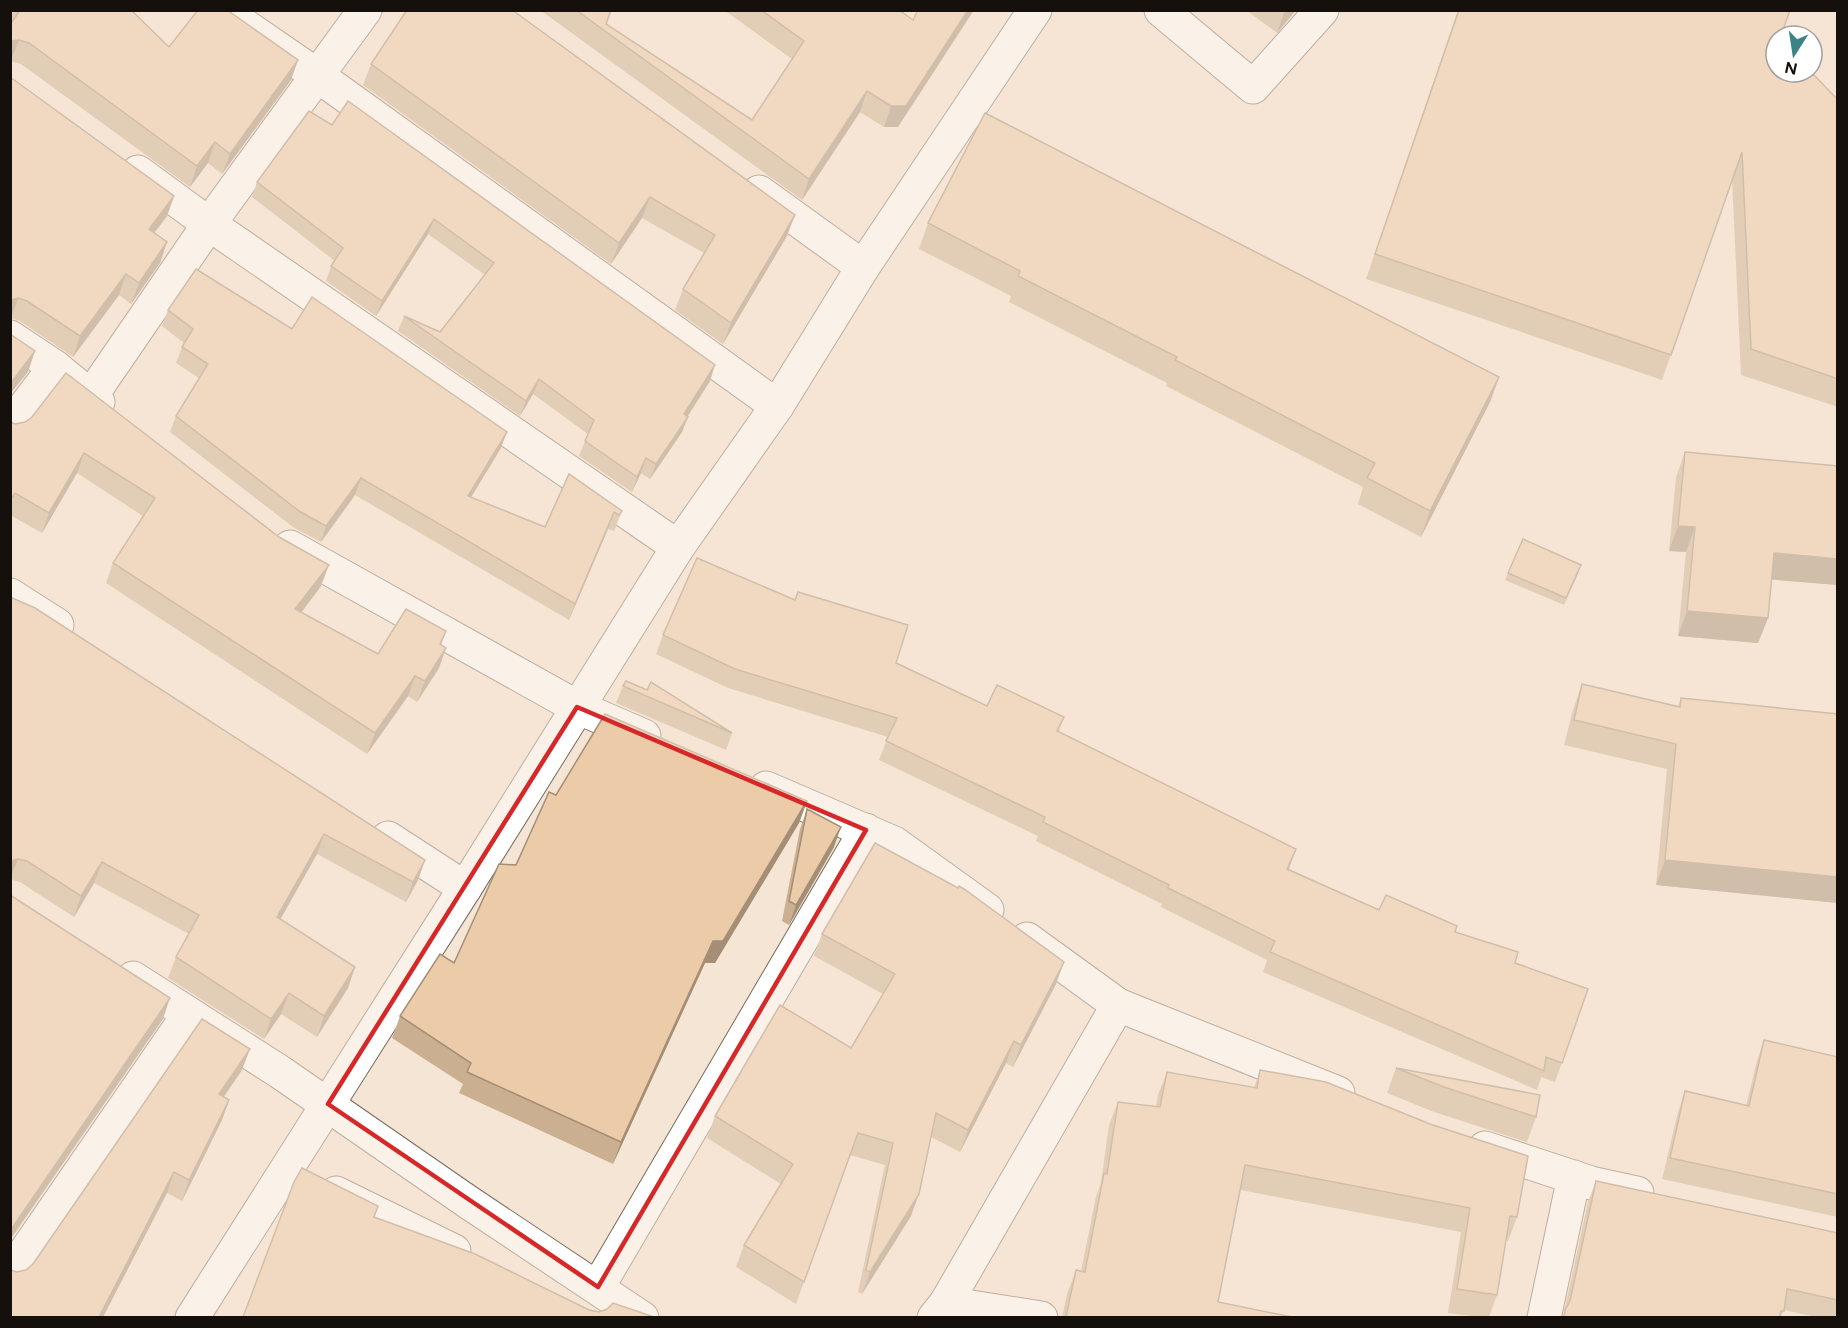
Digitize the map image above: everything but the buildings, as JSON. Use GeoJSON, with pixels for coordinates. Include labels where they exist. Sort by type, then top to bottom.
{"type":"FeatureCollection","features":[{"type":"Feature","properties":{"kind":"street"},"geometry":{"type":"LineString","coordinates":[[222,10],[318,76],[777,406]]}},
{"type":"Feature","properties":{"kind":"street"},"geometry":{"type":"LineString","coordinates":[[91,396],[209,224],[365,10]]}},
{"type":"Feature","properties":{"kind":"street"},"geometry":{"type":"LineString","coordinates":[[192,1317],[465,888],[678,547],[777,406],[863,267],[1035,10]]}},
{"type":"Feature","properties":{"kind":"street"},"geometry":{"type":"LineString","coordinates":[[1161,10],[1253,87],[1322,10]]}},
{"type":"Feature","properties":{"kind":"street"},"geometry":{"type":"LineString","coordinates":[[114,155],[209,224],[678,547]]}},
{"type":"Feature","properties":{"kind":"street"},"geometry":{"type":"LineString","coordinates":[[738,177],[863,267]]}},
{"type":"Feature","properties":{"kind":"street"},"geometry":{"type":"LineString","coordinates":[[10,337],[55,367],[118,417]]}},
{"type":"Feature","properties":{"kind":"street"},"geometry":{"type":"LineString","coordinates":[[10,426],[55,367]]}},
{"type":"Feature","properties":{"kind":"street"},"geometry":{"type":"LineString","coordinates":[[264,529],[282,543],[578,707],[674,748]]}},
{"type":"Feature","properties":{"kind":"street"},"geometry":{"type":"LineString","coordinates":[[10,595],[80,639]]}},
{"type":"Feature","properties":{"kind":"street"},"geometry":{"type":"LineString","coordinates":[[738,776],[894,843],[1118,1005],[1364,1104]]}},
{"type":"Feature","properties":{"kind":"street"},"geometry":{"type":"LineString","coordinates":[[366,824],[465,888]]}},
{"type":"Feature","properties":{"kind":"street"},"geometry":{"type":"LineString","coordinates":[[598,1287],[866,830]]}},
{"type":"Feature","properties":{"kind":"street"},"geometry":{"type":"LineString","coordinates":[[110,963],[328,1104],[468,1202],[642,1317]]}},
{"type":"Feature","properties":{"kind":"street"},"geometry":{"type":"LineString","coordinates":[[1041,1317],[940,1310],[1118,1005]]}},
{"type":"Feature","properties":{"kind":"street"},"geometry":{"type":"LineString","coordinates":[[10,1274],[189,1014]]}},
{"type":"Feature","properties":{"kind":"street"},"geometry":{"type":"LineString","coordinates":[[1462,1141],[1591,1183],[1670,1200]]}},
{"type":"Feature","properties":{"kind":"street"},"geometry":{"type":"LineString","coordinates":[[286,1169],[484,1266]]}},
{"type":"Feature","properties":{"kind":"street"},"geometry":{"type":"LineString","coordinates":[[1544,1317],[1574,1177]]}},
{"type":"Feature","properties":{"kind":"highlighted area"},"geometry":{"type":"Polygon","coordinates":[[[577,707],[866,830],[598,1287],[328,1104],[577,707]]]}}]}
